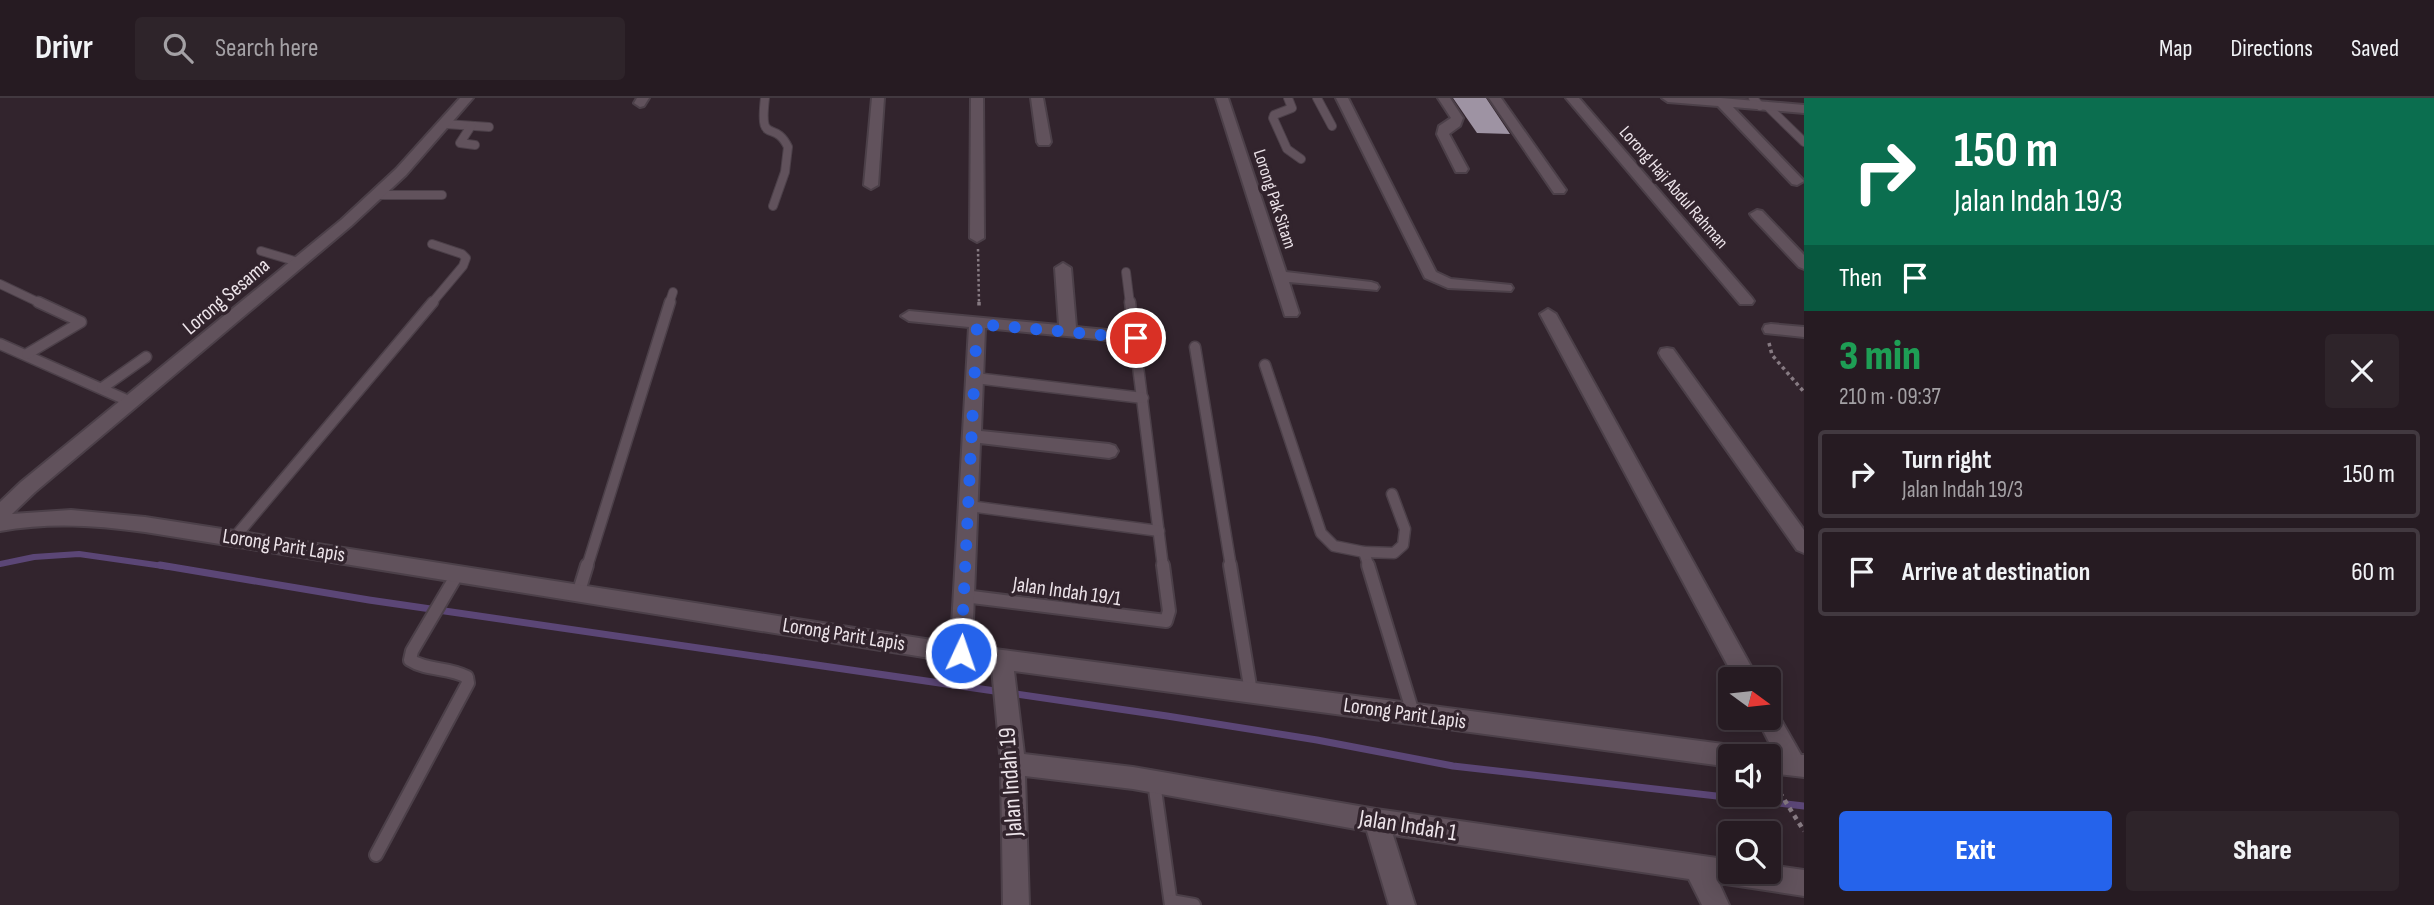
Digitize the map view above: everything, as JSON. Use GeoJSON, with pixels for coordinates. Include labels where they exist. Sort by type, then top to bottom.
{"type":"FeatureCollection","features":[{"type":"Feature","properties":{"kind":"street","name":"Lorong Sesama"},"geometry":{"type":"LineString","coordinates":[[0,514],[28,487],[376,195],[446,124],[467,98]]}},
{"type":"Feature","properties":{"kind":"street"},"geometry":{"type":"LineString","coordinates":[[871,185],[878,98]]}},
{"type":"Feature","properties":{"kind":"street"},"geometry":{"type":"LineString","coordinates":[[977,98],[977,238]]}},
{"type":"Feature","properties":{"kind":"street"},"geometry":{"type":"LineString","coordinates":[[1037,98],[1044,142]]}},
{"type":"Feature","properties":{"kind":"street","name":"Lorong Pak Sitam"},"geometry":{"type":"LineString","coordinates":[[1222,98],[1291,313]]}},
{"type":"Feature","properties":{"kind":"street"},"geometry":{"type":"LineString","coordinates":[[1342,98],[1430,275],[1448,283],[1506,288]]}},
{"type":"Feature","properties":{"kind":"street"},"geometry":{"type":"LineString","coordinates":[[1444,98],[1457,118],[1455,123],[1444,129],[1443,134],[1461,169]]}},
{"type":"Feature","properties":{"kind":"street"},"geometry":{"type":"LineString","coordinates":[[1495,98],[1559,190]]}},
{"type":"Feature","properties":{"kind":"street","name":"Lorong Haji Abdul Rahman"},"geometry":{"type":"LineString","coordinates":[[1572,98],[1746,301]]}},
{"type":"Feature","properties":{"kind":"street"},"geometry":{"type":"LineString","coordinates":[[1668,98],[1720,103],[1760,103],[1804,109]]}},
{"type":"Feature","properties":{"kind":"street"},"geometry":{"type":"LineString","coordinates":[[1720,103],[1797,181]]}},
{"type":"Feature","properties":{"kind":"street"},"geometry":{"type":"LineString","coordinates":[[1757,214],[1804,264]]}},
{"type":"Feature","properties":{"kind":"street"},"geometry":{"type":"LineString","coordinates":[[1063,268],[1068,331]]}},
{"type":"Feature","properties":{"kind":"street"},"geometry":{"type":"LineString","coordinates":[[1279,276],[1371,287]]}},
{"type":"Feature","properties":{"kind":"street"},"geometry":{"type":"LineString","coordinates":[[1548,314],[1740,667]]}},
{"type":"Feature","properties":{"kind":"street"},"geometry":{"type":"LineString","coordinates":[[909,316],[1136,338]]}},
{"type":"Feature","properties":{"kind":"street"},"geometry":{"type":"LineString","coordinates":[[961,653],[977,324]]}},
{"type":"Feature","properties":{"kind":"street"},"geometry":{"type":"LineString","coordinates":[[1771,329],[1804,332]]}},
{"type":"Feature","properties":{"kind":"street"},"geometry":{"type":"LineString","coordinates":[[1667,353],[1804,545]]}},
{"type":"Feature","properties":{"kind":"street"},"geometry":{"type":"LineString","coordinates":[[972,436],[1109,451]]}},
{"type":"Feature","properties":{"kind":"street","name":"Lorong Parit Lapis"},"geometry":{"type":"LineString","coordinates":[[0,524],[16,520],[93,519],[235,537],[961,653],[1002,671],[1251,692],[1718,754]]}},
{"type":"Feature","properties":{"kind":"street","name":"Jalan Indah 19"},"geometry":{"type":"LineString","coordinates":[[1002,671],[1013,764],[1016,905]]}},
{"type":"Feature","properties":{"kind":"street"},"geometry":{"type":"LineString","coordinates":[[1776,730],[1799,766]]}},
{"type":"Feature","properties":{"kind":"street","name":"Jalan Indah 1"},"geometry":{"type":"LineString","coordinates":[[1013,764],[1154,782],[1376,821],[1804,883]]}},
{"type":"Feature","properties":{"kind":"street"},"geometry":{"type":"LineString","coordinates":[[1781,764],[1799,766]]}},
{"type":"Feature","properties":{"kind":"street"},"geometry":{"type":"LineString","coordinates":[[1376,821],[1402,905]]}},
{"type":"Feature","properties":{"kind":"street"},"geometry":{"type":"LineString","coordinates":[[1697,867],[1716,905]]}},
{"type":"Feature","properties":{"kind":"lane"},"geometry":{"type":"LineString","coordinates":[[765,98],[762,122],[765,129],[787,143],[790,153],[773,206]]}},
{"type":"Feature","properties":{"kind":"lane"},"geometry":{"type":"LineString","coordinates":[[1288,98],[1292,108],[1274,115],[1273,118],[1287,149],[1301,159]]}},
{"type":"Feature","properties":{"kind":"lane"},"geometry":{"type":"LineString","coordinates":[[1317,98],[1332,126]]}},
{"type":"Feature","properties":{"kind":"lane"},"geometry":{"type":"LineString","coordinates":[[1760,103],[1804,142]]}},
{"type":"Feature","properties":{"kind":"lane"},"geometry":{"type":"LineString","coordinates":[[446,124],[489,127]]}},
{"type":"Feature","properties":{"kind":"lane"},"geometry":{"type":"LineString","coordinates":[[471,126],[460,143],[475,145]]}},
{"type":"Feature","properties":{"kind":"lane"},"geometry":{"type":"LineString","coordinates":[[376,195],[442,195]]}},
{"type":"Feature","properties":{"kind":"lane"},"geometry":{"type":"LineString","coordinates":[[235,537],[463,266],[466,258],[462,254],[432,244]]}},
{"type":"Feature","properties":{"kind":"lane"},"geometry":{"type":"LineString","coordinates":[[261,251],[298,262]]}},
{"type":"Feature","properties":{"kind":"lane"},"geometry":{"type":"LineString","coordinates":[[969,506],[1159,531],[1126,272]]}},
{"type":"Feature","properties":{"kind":"lane"},"geometry":{"type":"LineString","coordinates":[[0,284],[81,322],[27,355]]}},
{"type":"Feature","properties":{"kind":"lane"},"geometry":{"type":"LineString","coordinates":[[579,591],[673,292]]}},
{"type":"Feature","properties":{"kind":"lane"},"geometry":{"type":"LineString","coordinates":[[0,344],[131,401]]}},
{"type":"Feature","properties":{"kind":"lane"},"geometry":{"type":"LineString","coordinates":[[1195,347],[1251,692]]}},
{"type":"Feature","properties":{"kind":"lane"},"geometry":{"type":"LineString","coordinates":[[102,388],[146,357]]}},
{"type":"Feature","properties":{"kind":"lane"},"geometry":{"type":"LineString","coordinates":[[1265,365],[1321,533],[1330,545],[1338,550],[1394,553],[1403,545],[1405,529],[1392,494]]}},
{"type":"Feature","properties":{"kind":"lane"},"geometry":{"type":"LineString","coordinates":[[975,378],[1143,398]]}},
{"type":"Feature","properties":{"kind":"lane","name":"Jalan Indah 19/1"},"geometry":{"type":"LineString","coordinates":[[964,596],[1166,621],[1169,611],[1159,531]]}},
{"type":"Feature","properties":{"kind":"lane"},"geometry":{"type":"LineString","coordinates":[[1364,552],[1413,713]]}},
{"type":"Feature","properties":{"kind":"lane"},"geometry":{"type":"LineString","coordinates":[[376,855],[468,683],[467,677],[460,672],[416,665],[410,660],[412,651],[458,573]]}},
{"type":"Feature","properties":{"kind":"lane"},"geometry":{"type":"LineString","coordinates":[[1154,782],[1171,903],[1194,905]]}},
{"type":"Feature","properties":{"kind":"path"},"geometry":{"type":"LineString","coordinates":[[977,238],[980,293],[977,324]]}},
{"type":"Feature","properties":{"kind":"path"},"geometry":{"type":"LineString","coordinates":[[1771,329],[1768,334],[1772,355],[1804,392]]}},
{"type":"Feature","properties":{"kind":"path"},"geometry":{"type":"LineString","coordinates":[[1781,794],[1804,830]]}},
{"type":"Feature","properties":{"kind":"building"},"geometry":{"type":"Polygon","coordinates":[[[1453,98],[1486,98],[1510,134],[1477,133],[1453,98]]]}},
{"type":"Feature","properties":{"kind":"waterway"},"geometry":{"type":"LineString","coordinates":[[0,564],[34,557],[79,554],[170,567]]}},
{"type":"Feature","properties":{"kind":"waterway"},"geometry":{"type":"LineString","coordinates":[[160,565],[369,600],[1167,716],[1317,740],[1453,766],[1804,806]]}},
{"type":"Feature","properties":{"kind":"route"},"geometry":{"type":"LineString","coordinates":[[961,653],[977,324],[1136,338]]}}]}
